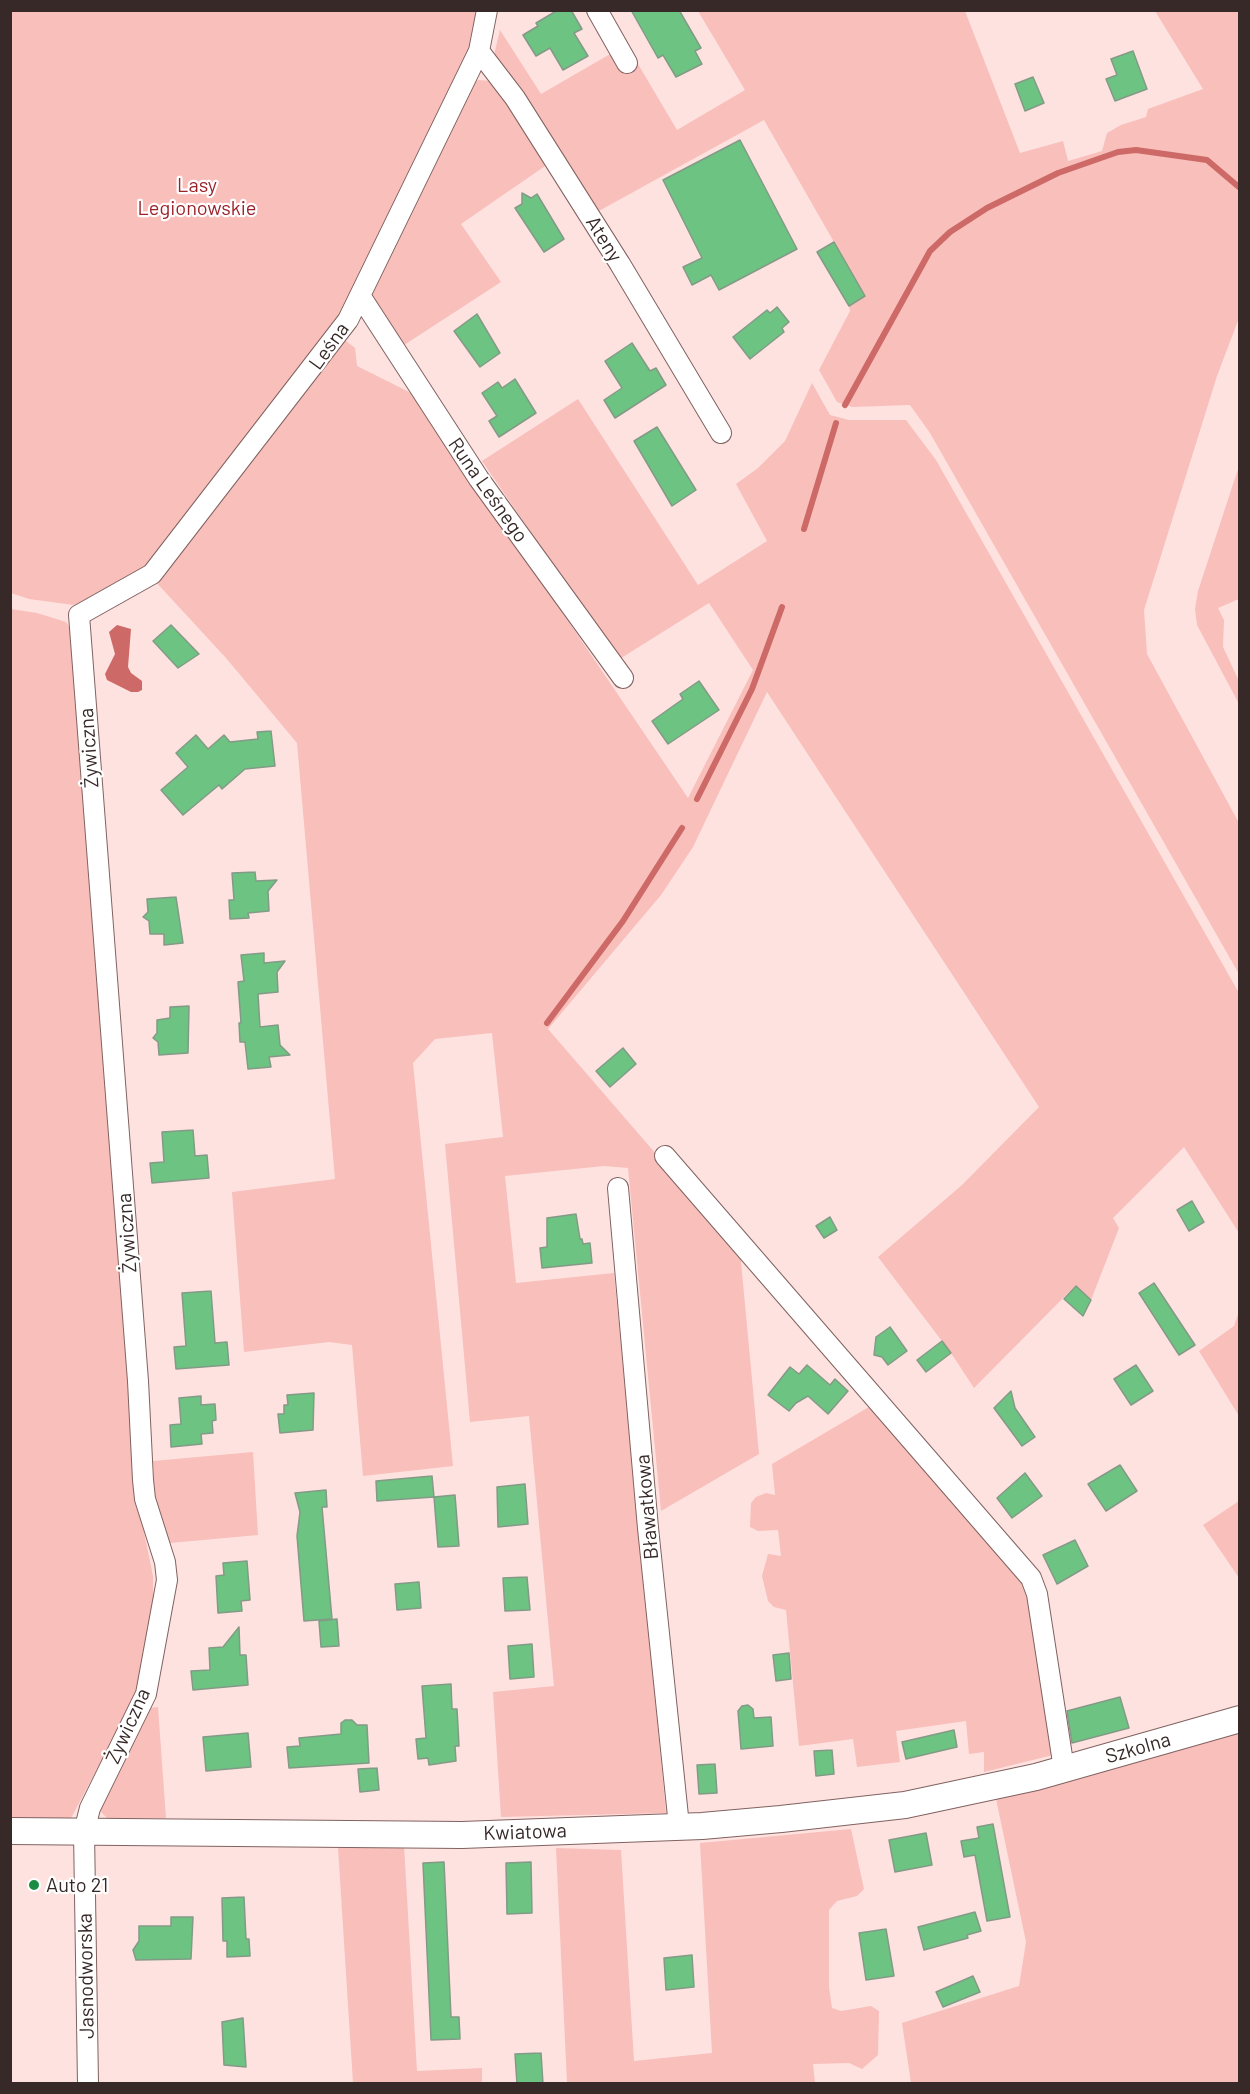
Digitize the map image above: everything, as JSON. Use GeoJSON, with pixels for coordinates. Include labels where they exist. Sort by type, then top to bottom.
{"type":"FeatureCollection","features":[{"type":"Feature","properties":{"kind":"street","name":"Leśna"},"geometry":{"type":"LineString","coordinates":[[79,615],[152,574],[312,369],[361,297],[479,51],[487,10]]}},
{"type":"Feature","properties":{"kind":"street"},"geometry":{"type":"LineString","coordinates":[[597,10],[627,63]]}},
{"type":"Feature","properties":{"kind":"street","name":"Ateny"},"geometry":{"type":"LineString","coordinates":[[479,51],[515,98],[620,264],[721,433]]}},
{"type":"Feature","properties":{"kind":"street","name":"Runa Leśnego"},"geometry":{"type":"LineString","coordinates":[[361,297],[479,479],[622,678]]}},
{"type":"Feature","properties":{"kind":"street","name":"Żywiczna"},"geometry":{"type":"LineString","coordinates":[[79,615],[138,1381],[143,1480],[145,1499],[165,1562],[167,1580],[146,1694],[90,1808],[84,1832]]}},
{"type":"Feature","properties":{"kind":"street"},"geometry":{"type":"LineString","coordinates":[[665,1156],[1031,1578],[1037,1594],[1064,1769]]}},
{"type":"Feature","properties":{"kind":"street","name":"Bławatkowa"},"geometry":{"type":"LineString","coordinates":[[618,1188],[648,1528],[679,1827]]}},
{"type":"Feature","properties":{"kind":"street","name":"Szkolna"},"geometry":{"type":"LineString","coordinates":[[1036,1777],[1239,1719]]}},
{"type":"Feature","properties":{"kind":"street","name":"Kwiatowa"},"geometry":{"type":"LineString","coordinates":[[10,1831],[396,1836],[679,1827],[860,1812],[905,1805],[1036,1777]]}},
{"type":"Feature","properties":{"kind":"street","name":"Jasnodworska"},"geometry":{"type":"LineString","coordinates":[[84,1832],[88,2084]]}},
{"type":"Feature","properties":{"kind":"green space","name":"Lasy Legionowskie"},"geometry":{"type":"Polygon","coordinates":[[[11,11],[477,11],[463,78],[351,308],[147,568],[105,592],[74,605],[29,599],[11,593],[11,11]]]}},
{"type":"Feature","properties":{"kind":"green space"},"geometry":{"type":"Polygon","coordinates":[[[698,11],[965,11],[1020,153],[1063,141],[1068,161],[1102,151],[1107,133],[1121,125],[1146,117],[1148,109],[1203,89],[1155,11],[1239,11],[1239,318],[1217,376],[1144,610],[1147,654],[1239,823],[1239,974],[930,433],[910,405],[852,407],[837,402],[819,370],[850,311],[849,306],[865,296],[764,120],[597,212],[494,55],[500,30],[541,94],[612,53],[623,73],[638,64],[677,130],[745,90],[698,11]]]}},
{"type":"Feature","properties":{"kind":"green space"},"geometry":{"type":"Polygon","coordinates":[[[478,80],[491,81],[548,164],[461,224],[501,282],[401,347],[367,296],[467,88],[478,80]]]}},
{"type":"Feature","properties":{"kind":"green space"},"geometry":{"type":"Polygon","coordinates":[[[341,337],[355,348],[357,366],[415,395],[688,798],[753,670],[709,603],[618,660],[482,461],[578,399],[698,585],[767,541],[736,484],[758,468],[785,441],[812,383],[830,415],[849,420],[906,420],[936,460],[1239,993],[1239,1233],[1184,1147],[1113,1218],[1119,1228],[1091,1300],[1075,1286],[974,1388],[951,1353],[878,1257],[962,1185],[1039,1107],[767,692],[693,847],[661,895],[548,1029],[740,1251],[759,1454],[661,1511],[628,1168],[604,1166],[505,1176],[516,1283],[614,1273],[666,1813],[501,1817],[493,1692],[554,1686],[529,1416],[470,1422],[445,1144],[503,1137],[492,1033],[435,1039],[413,1063],[453,1466],[363,1476],[352,1345],[329,1342],[244,1352],[232,1192],[335,1179],[297,743],[226,658],[154,580],[341,337]]]}},
{"type":"Feature","properties":{"kind":"green space"},"geometry":{"type":"Polygon","coordinates":[[[1239,466],[1239,599],[1218,608],[1224,620],[1223,647],[1239,681],[1239,704],[1197,625],[1195,609],[1198,591],[1239,466]]]}},
{"type":"Feature","properties":{"kind":"green space"},"geometry":{"type":"Polygon","coordinates":[[[11,609],[37,613],[66,622],[76,637],[137,1498],[153,1576],[153,1613],[135,1697],[70,1820],[11,1819],[11,609]]]}},
{"type":"Feature","properties":{"kind":"green space"},"geometry":{"type":"Polygon","coordinates":[[[1239,1311],[1239,1416],[1199,1351],[1234,1326],[1239,1311]]]}},
{"type":"Feature","properties":{"kind":"green space"},"geometry":{"type":"Polygon","coordinates":[[[874,1404],[1029,1585],[1057,1754],[984,1772],[984,1752],[969,1754],[966,1721],[896,1731],[900,1762],[857,1767],[853,1739],[799,1746],[786,1610],[774,1607],[768,1601],[762,1576],[768,1554],[781,1556],[778,1530],[758,1531],[750,1527],[751,1503],[756,1497],[766,1493],[775,1495],[772,1464],[874,1404]]]}},
{"type":"Feature","properties":{"kind":"green space"},"geometry":{"type":"Polygon","coordinates":[[[253,1452],[258,1535],[170,1543],[155,1498],[153,1461],[253,1452]]]}},
{"type":"Feature","properties":{"kind":"green space"},"geometry":{"type":"Polygon","coordinates":[[[1239,1501],[1239,1578],[1203,1525],[1239,1501]]]}},
{"type":"Feature","properties":{"kind":"green space"},"geometry":{"type":"Polygon","coordinates":[[[158,1707],[166,1818],[107,1818],[101,1812],[101,1805],[149,1708],[158,1707]]]}},
{"type":"Feature","properties":{"kind":"green space"},"geometry":{"type":"Polygon","coordinates":[[[1239,1731],[1239,2083],[911,2083],[902,2023],[1019,1986],[1026,1942],[995,1794],[1239,1731]]]}},
{"type":"Feature","properties":{"kind":"green space"},"geometry":{"type":"Polygon","coordinates":[[[851,1829],[864,1889],[857,1896],[837,1901],[829,1910],[829,1987],[832,2008],[841,2011],[871,2006],[879,2011],[878,2055],[862,2069],[849,2063],[813,2064],[815,2083],[567,2083],[556,1848],[621,1850],[634,2061],[712,2053],[700,1843],[851,1829]]]}},
{"type":"Feature","properties":{"kind":"green space"},"geometry":{"type":"Polygon","coordinates":[[[404,1845],[417,2071],[482,2068],[482,2083],[353,2083],[338,1848],[404,1845]]]}},
{"type":"Feature","properties":{"kind":"shaded area"},"geometry":{"type":"Polygon","coordinates":[[[117,625],[131,629],[128,667],[131,673],[142,681],[142,690],[138,692],[131,692],[107,680],[105,674],[115,654],[109,632],[117,625]]]}},
{"type":"Feature","properties":{"kind":"building"},"geometry":{"type":"Polygon","coordinates":[[[558,10],[571,10],[582,29],[574,33],[588,56],[563,70],[550,48],[536,56],[523,35],[538,26],[536,23],[558,10]]]}},
{"type":"Feature","properties":{"kind":"building"},"geometry":{"type":"Polygon","coordinates":[[[631,10],[679,10],[701,48],[695,51],[702,64],[676,77],[663,55],[658,58],[631,10]]]}},
{"type":"Feature","properties":{"kind":"building"},"geometry":{"type":"Polygon","coordinates":[[[1133,51],[1147,89],[1115,101],[1106,79],[1117,75],[1111,59],[1133,51]]]}},
{"type":"Feature","properties":{"kind":"building"},"geometry":{"type":"Polygon","coordinates":[[[1033,77],[1044,103],[1025,111],[1015,84],[1033,77]]]}},
{"type":"Feature","properties":{"kind":"building"},"geometry":{"type":"Polygon","coordinates":[[[740,140],[797,249],[719,290],[711,275],[692,285],[683,267],[702,258],[663,180],[740,140]]]}},
{"type":"Feature","properties":{"kind":"building"},"geometry":{"type":"Polygon","coordinates":[[[522,193],[531,198],[537,194],[564,239],[544,252],[515,208],[522,204],[522,193]]]}},
{"type":"Feature","properties":{"kind":"building"},"geometry":{"type":"Polygon","coordinates":[[[834,242],[865,296],[849,306],[817,252],[834,242]]]}},
{"type":"Feature","properties":{"kind":"building"},"geometry":{"type":"Polygon","coordinates":[[[777,307],[789,322],[782,328],[784,332],[750,359],[733,337],[767,310],[770,313],[777,307]]]}},
{"type":"Feature","properties":{"kind":"building"},"geometry":{"type":"Polygon","coordinates":[[[477,314],[500,353],[480,367],[454,331],[477,314]]]}},
{"type":"Feature","properties":{"kind":"building"},"geometry":{"type":"Polygon","coordinates":[[[632,343],[650,371],[656,368],[666,385],[615,418],[604,400],[622,388],[605,361],[632,343]]]}},
{"type":"Feature","properties":{"kind":"building"},"geometry":{"type":"Polygon","coordinates":[[[515,379],[536,413],[499,437],[489,421],[497,416],[482,393],[498,382],[502,388],[515,379]]]}},
{"type":"Feature","properties":{"kind":"building"},"geometry":{"type":"Polygon","coordinates":[[[657,427],[696,490],[672,506],[634,441],[657,427]]]}},
{"type":"Feature","properties":{"kind":"building"},"geometry":{"type":"Polygon","coordinates":[[[171,625],[199,654],[178,668],[153,641],[171,625]]]}},
{"type":"Feature","properties":{"kind":"building"},"geometry":{"type":"Polygon","coordinates":[[[699,681],[719,710],[668,744],[652,721],[683,699],[680,694],[699,681]]]}},
{"type":"Feature","properties":{"kind":"building"},"geometry":{"type":"Polygon","coordinates":[[[271,731],[275,766],[245,769],[222,789],[219,785],[183,815],[161,790],[188,767],[176,753],[196,735],[208,749],[224,735],[230,742],[258,739],[257,732],[271,731]]]}},
{"type":"Feature","properties":{"kind":"building"},"geometry":{"type":"Polygon","coordinates":[[[255,872],[256,881],[277,880],[268,891],[269,911],[248,913],[249,918],[230,919],[229,900],[234,900],[232,873],[255,872]]]}},
{"type":"Feature","properties":{"kind":"building"},"geometry":{"type":"Polygon","coordinates":[[[176,897],[183,943],[164,945],[164,934],[150,934],[149,921],[143,917],[148,912],[147,899],[176,897]]]}},
{"type":"Feature","properties":{"kind":"building"},"geometry":{"type":"Polygon","coordinates":[[[264,953],[264,963],[285,961],[277,972],[278,992],[258,994],[260,1027],[278,1025],[280,1045],[290,1055],[269,1057],[271,1067],[248,1069],[245,1042],[240,1042],[238,982],[244,981],[241,955],[264,953]]]}},
{"type":"Feature","properties":{"kind":"building"},"geometry":{"type":"Polygon","coordinates":[[[189,1006],[188,1053],[159,1055],[158,1042],[153,1038],[157,1033],[157,1020],[170,1018],[170,1007],[189,1006]]]}},
{"type":"Feature","properties":{"kind":"building"},"geometry":{"type":"Polygon","coordinates":[[[623,1048],[636,1064],[610,1087],[596,1071],[623,1048]]]}},
{"type":"Feature","properties":{"kind":"building"},"geometry":{"type":"Polygon","coordinates":[[[193,1130],[195,1156],[207,1155],[209,1178],[152,1183],[150,1163],[164,1162],[162,1132],[193,1130]]]}},
{"type":"Feature","properties":{"kind":"building"},"geometry":{"type":"Polygon","coordinates":[[[1192,1201],[1204,1222],[1189,1231],[1177,1210],[1192,1201]]]}},
{"type":"Feature","properties":{"kind":"building"},"geometry":{"type":"Polygon","coordinates":[[[576,1214],[580,1239],[583,1244],[590,1243],[592,1263],[542,1268],[540,1248],[547,1247],[547,1218],[576,1214]]]}},
{"type":"Feature","properties":{"kind":"building"},"geometry":{"type":"Polygon","coordinates":[[[830,1217],[837,1230],[824,1238],[816,1226],[830,1217]]]}},
{"type":"Feature","properties":{"kind":"building"},"geometry":{"type":"Polygon","coordinates":[[[1154,1283],[1195,1345],[1179,1355],[1139,1293],[1154,1283]]]}},
{"type":"Feature","properties":{"kind":"building"},"geometry":{"type":"Polygon","coordinates":[[[1076,1286],[1091,1300],[1083,1316],[1064,1299],[1076,1286]]]}},
{"type":"Feature","properties":{"kind":"building"},"geometry":{"type":"Polygon","coordinates":[[[211,1291],[215,1343],[227,1342],[229,1365],[176,1369],[174,1347],[186,1346],[182,1293],[211,1291]]]}},
{"type":"Feature","properties":{"kind":"building"},"geometry":{"type":"Polygon","coordinates":[[[890,1327],[907,1351],[888,1365],[882,1357],[874,1355],[876,1337],[890,1327]]]}},
{"type":"Feature","properties":{"kind":"building"},"geometry":{"type":"Polygon","coordinates":[[[942,1341],[951,1353],[926,1372],[917,1360],[942,1341]]]}},
{"type":"Feature","properties":{"kind":"building"},"geometry":{"type":"Polygon","coordinates":[[[807,1365],[830,1385],[835,1379],[848,1391],[828,1414],[808,1396],[796,1403],[789,1411],[768,1395],[790,1367],[799,1374],[807,1365]]]}},
{"type":"Feature","properties":{"kind":"building"},"geometry":{"type":"Polygon","coordinates":[[[1136,1365],[1153,1391],[1131,1405],[1114,1379],[1136,1365]]]}},
{"type":"Feature","properties":{"kind":"building"},"geometry":{"type":"Polygon","coordinates":[[[1011,1391],[1015,1408],[1035,1437],[1022,1446],[994,1408],[1011,1391]]]}},
{"type":"Feature","properties":{"kind":"building"},"geometry":{"type":"Polygon","coordinates":[[[314,1393],[313,1430],[280,1433],[278,1414],[284,1414],[284,1405],[288,1405],[287,1395],[314,1393]]]}},
{"type":"Feature","properties":{"kind":"building"},"geometry":{"type":"Polygon","coordinates":[[[201,1396],[201,1405],[215,1404],[216,1420],[212,1421],[213,1433],[201,1434],[202,1444],[171,1447],[170,1425],[181,1424],[179,1398],[201,1396]]]}},
{"type":"Feature","properties":{"kind":"building"},"geometry":{"type":"Polygon","coordinates":[[[1120,1465],[1137,1491],[1106,1511],[1088,1484],[1120,1465]]]}},
{"type":"Feature","properties":{"kind":"building"},"geometry":{"type":"Polygon","coordinates":[[[1025,1473],[1042,1496],[1012,1518],[997,1498],[1025,1473]]]}},
{"type":"Feature","properties":{"kind":"building"},"geometry":{"type":"Polygon","coordinates":[[[432,1476],[434,1497],[377,1501],[376,1481],[432,1476]]]}},
{"type":"Feature","properties":{"kind":"building"},"geometry":{"type":"Polygon","coordinates":[[[525,1484],[528,1524],[498,1527],[497,1487],[525,1484]]]}},
{"type":"Feature","properties":{"kind":"building"},"geometry":{"type":"Polygon","coordinates":[[[326,1490],[327,1507],[322,1507],[332,1619],[304,1621],[297,1536],[300,1512],[295,1493],[326,1490]]]}},
{"type":"Feature","properties":{"kind":"building"},"geometry":{"type":"Polygon","coordinates":[[[455,1495],[459,1546],[438,1547],[434,1497],[455,1495]]]}},
{"type":"Feature","properties":{"kind":"building"},"geometry":{"type":"Polygon","coordinates":[[[1075,1540],[1088,1566],[1057,1584],[1043,1555],[1075,1540]]]}},
{"type":"Feature","properties":{"kind":"building"},"geometry":{"type":"Polygon","coordinates":[[[247,1561],[250,1600],[241,1601],[242,1611],[218,1613],[216,1576],[224,1575],[223,1563],[247,1561]]]}},
{"type":"Feature","properties":{"kind":"building"},"geometry":{"type":"Polygon","coordinates":[[[527,1577],[530,1610],[505,1611],[503,1578],[527,1577]]]}},
{"type":"Feature","properties":{"kind":"building"},"geometry":{"type":"Polygon","coordinates":[[[419,1582],[421,1608],[397,1610],[395,1584],[419,1582]]]}},
{"type":"Feature","properties":{"kind":"building"},"geometry":{"type":"Polygon","coordinates":[[[337,1619],[339,1646],[321,1647],[319,1621],[337,1619]]]}},
{"type":"Feature","properties":{"kind":"building"},"geometry":{"type":"Polygon","coordinates":[[[239,1627],[240,1655],[246,1655],[248,1685],[193,1690],[191,1671],[210,1670],[209,1648],[223,1647],[239,1627]]]}},
{"type":"Feature","properties":{"kind":"building"},"geometry":{"type":"Polygon","coordinates":[[[532,1644],[534,1677],[510,1679],[508,1646],[532,1644]]]}},
{"type":"Feature","properties":{"kind":"building"},"geometry":{"type":"Polygon","coordinates":[[[789,1653],[791,1679],[776,1681],[773,1655],[789,1653]]]}},
{"type":"Feature","properties":{"kind":"building"},"geometry":{"type":"Polygon","coordinates":[[[451,1684],[452,1709],[457,1709],[459,1746],[455,1746],[456,1761],[429,1765],[428,1758],[418,1759],[416,1739],[426,1738],[422,1686],[451,1684]]]}},
{"type":"Feature","properties":{"kind":"building"},"geometry":{"type":"Polygon","coordinates":[[[1120,1697],[1129,1728],[1072,1743],[1067,1711],[1120,1697]]]}},
{"type":"Feature","properties":{"kind":"building"},"geometry":{"type":"Polygon","coordinates":[[[748,1705],[753,1709],[754,1718],[771,1717],[773,1746],[741,1749],[738,1711],[742,1706],[748,1705]]]}},
{"type":"Feature","properties":{"kind":"building"},"geometry":{"type":"Polygon","coordinates":[[[345,1720],[352,1720],[357,1725],[367,1725],[369,1763],[289,1768],[287,1747],[300,1746],[299,1738],[341,1734],[341,1723],[345,1720]]]}},
{"type":"Feature","properties":{"kind":"building"},"geometry":{"type":"Polygon","coordinates":[[[954,1730],[957,1747],[906,1759],[902,1742],[954,1730]]]}},
{"type":"Feature","properties":{"kind":"building"},"geometry":{"type":"Polygon","coordinates":[[[248,1733],[251,1767],[206,1771],[203,1737],[248,1733]]]}},
{"type":"Feature","properties":{"kind":"building"},"geometry":{"type":"Polygon","coordinates":[[[832,1750],[834,1774],[816,1776],[814,1751],[832,1750]]]}},
{"type":"Feature","properties":{"kind":"building"},"geometry":{"type":"Polygon","coordinates":[[[715,1764],[717,1793],[699,1794],[697,1765],[715,1764]]]}},
{"type":"Feature","properties":{"kind":"building"},"geometry":{"type":"Polygon","coordinates":[[[377,1768],[379,1790],[360,1792],[358,1769],[377,1768]]]}},
{"type":"Feature","properties":{"kind":"building"},"geometry":{"type":"Polygon","coordinates":[[[993,1824],[1010,1917],[987,1921],[975,1855],[964,1857],[961,1841],[979,1838],[977,1827],[993,1824]]]}},
{"type":"Feature","properties":{"kind":"building"},"geometry":{"type":"Polygon","coordinates":[[[926,1833],[932,1865],[895,1872],[889,1840],[926,1833]]]}},
{"type":"Feature","properties":{"kind":"building"},"geometry":{"type":"Polygon","coordinates":[[[444,1862],[451,2017],[459,2017],[460,2039],[431,2040],[423,1863],[444,1862]]]}},
{"type":"Feature","properties":{"kind":"building"},"geometry":{"type":"Polygon","coordinates":[[[531,1862],[532,1913],[507,1914],[506,1863],[531,1862]]]}},
{"type":"Feature","properties":{"kind":"building"},"geometry":{"type":"Polygon","coordinates":[[[244,1897],[246,1939],[249,1939],[250,1956],[227,1957],[227,1941],[223,1941],[222,1898],[244,1897]]]}},
{"type":"Feature","properties":{"kind":"building"},"geometry":{"type":"Polygon","coordinates":[[[975,1912],[981,1931],[967,1935],[968,1938],[924,1950],[918,1927],[975,1912]]]}},
{"type":"Feature","properties":{"kind":"building"},"geometry":{"type":"Polygon","coordinates":[[[171,1917],[193,1917],[191,1959],[136,1960],[133,1950],[139,1941],[139,1926],[171,1926],[171,1917]]]}},
{"type":"Feature","properties":{"kind":"building"},"geometry":{"type":"Polygon","coordinates":[[[886,1929],[894,1976],[866,1980],[859,1933],[886,1929]]]}},
{"type":"Feature","properties":{"kind":"building"},"geometry":{"type":"Polygon","coordinates":[[[692,1955],[694,1987],[666,1990],[664,1958],[692,1955]]]}},
{"type":"Feature","properties":{"kind":"building"},"geometry":{"type":"Polygon","coordinates":[[[973,1976],[980,1992],[943,2007],[936,1992],[973,1976]]]}},
{"type":"Feature","properties":{"kind":"building"},"geometry":{"type":"Polygon","coordinates":[[[243,2018],[246,2067],[224,2065],[222,2022],[243,2018]]]}},
{"type":"Feature","properties":{"kind":"building"},"geometry":{"type":"Polygon","coordinates":[[[541,2053],[543,2084],[517,2084],[515,2054],[541,2053]]]}},
{"type":"Feature","properties":{"kind":"waterway"},"geometry":{"type":"LineString","coordinates":[[845,405],[930,251],[950,232],[987,208],[1058,173],[1118,152],[1136,150],[1207,160],[1240,188]]}},
{"type":"Feature","properties":{"kind":"waterway"},"geometry":{"type":"LineString","coordinates":[[804,529],[836,423]]}},
{"type":"Feature","properties":{"kind":"waterway"},"geometry":{"type":"LineString","coordinates":[[697,799],[752,689],[782,607]]}},
{"type":"Feature","properties":{"kind":"waterway"},"geometry":{"type":"LineString","coordinates":[[547,1023],[623,921],[682,828]]}},
{"type":"Feature","properties":{"kind":"place","name":"Auto 21"},"geometry":{"type":"Point","coordinates":[34,1885]}}]}
